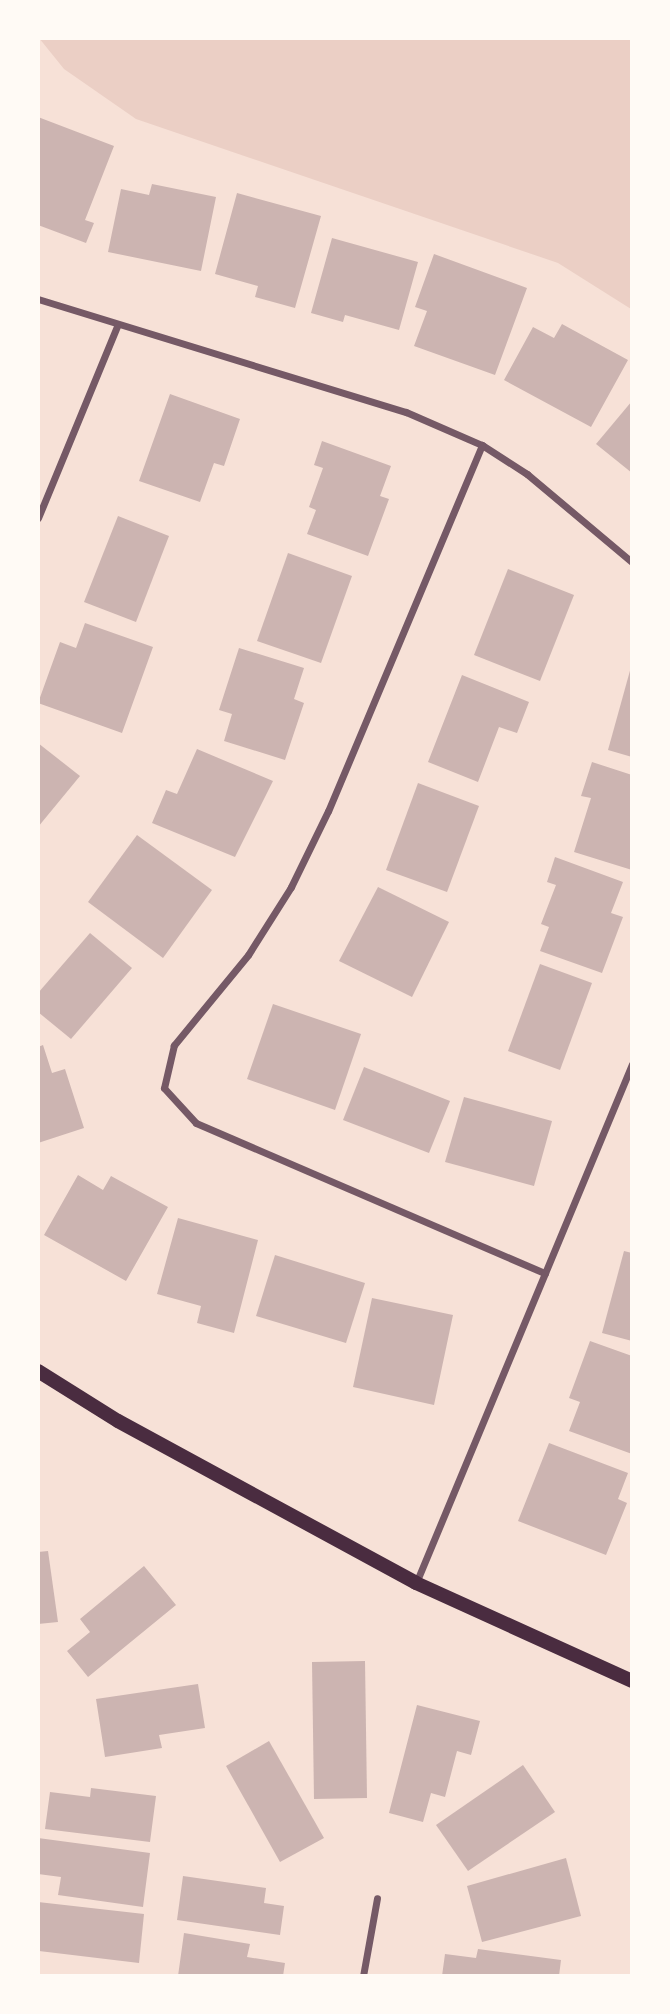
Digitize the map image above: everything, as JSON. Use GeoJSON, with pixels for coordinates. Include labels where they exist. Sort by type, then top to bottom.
{"type":"FeatureCollection","features":[{"type":"Feature","properties":{"kind":"main road"},"geometry":{"type":"LineString","coordinates":[[38,1371],[118,1421],[416,1583],[632,1681]]}},
{"type":"Feature","properties":{"kind":"street"},"geometry":{"type":"LineString","coordinates":[[38,299],[117,326],[406,411],[482,445],[527,474],[632,562]]}},
{"type":"Feature","properties":{"kind":"street"},"geometry":{"type":"LineString","coordinates":[[38,519],[117,326]]}},
{"type":"Feature","properties":{"kind":"street"},"geometry":{"type":"LineString","coordinates":[[482,445],[328,811],[291,887],[248,955],[174,1045],[164,1088],[196,1123],[545,1273]]}},
{"type":"Feature","properties":{"kind":"street"},"geometry":{"type":"LineString","coordinates":[[416,1583],[632,1064]]}},
{"type":"Feature","properties":{"kind":"street"},"geometry":{"type":"LineString","coordinates":[[363,1976],[377,1898]]}},
{"type":"Feature","properties":{"kind":"shaded area"},"geometry":{"type":"Polygon","coordinates":[[[39,38],[631,39],[631,309],[558,263],[136,119],[64,69],[39,38]]]}},
{"type":"Feature","properties":{"kind":"building"},"geometry":{"type":"Polygon","coordinates":[[[38,117],[114,146],[85,220],[94,223],[86,243],[38,225],[38,117]]]}},
{"type":"Feature","properties":{"kind":"building"},"geometry":{"type":"Polygon","coordinates":[[[152,184],[216,197],[201,271],[108,252],[121,189],[149,195],[152,184]]]}},
{"type":"Feature","properties":{"kind":"building"},"geometry":{"type":"Polygon","coordinates":[[[237,193],[321,216],[295,308],[255,297],[258,286],[215,274],[237,193]]]}},
{"type":"Feature","properties":{"kind":"building"},"geometry":{"type":"Polygon","coordinates":[[[332,238],[418,262],[399,330],[345,315],[343,322],[311,313],[332,238]]]}},
{"type":"Feature","properties":{"kind":"building"},"geometry":{"type":"Polygon","coordinates":[[[434,254],[527,288],[495,375],[414,346],[427,311],[415,307],[434,254]]]}},
{"type":"Feature","properties":{"kind":"building"},"geometry":{"type":"Polygon","coordinates":[[[562,324],[628,360],[591,427],[504,380],[533,327],[554,338],[562,324]]]}},
{"type":"Feature","properties":{"kind":"building"},"geometry":{"type":"Polygon","coordinates":[[[170,394],[240,419],[224,466],[214,463],[200,502],[139,481],[170,394]]]}},
{"type":"Feature","properties":{"kind":"building"},"geometry":{"type":"Polygon","coordinates":[[[632,401],[632,473],[596,444],[632,401]]]}},
{"type":"Feature","properties":{"kind":"building"},"geometry":{"type":"Polygon","coordinates":[[[322,441],[391,466],[380,496],[389,499],[368,556],[307,534],[316,510],[309,507],[323,468],[314,465],[322,441]]]}},
{"type":"Feature","properties":{"kind":"building"},"geometry":{"type":"Polygon","coordinates":[[[118,516],[169,536],[136,622],[84,602],[118,516]]]}},
{"type":"Feature","properties":{"kind":"building"},"geometry":{"type":"Polygon","coordinates":[[[288,553],[352,576],[321,663],[257,641],[288,553]]]}},
{"type":"Feature","properties":{"kind":"building"},"geometry":{"type":"Polygon","coordinates":[[[508,569],[574,595],[540,681],[474,655],[508,569]]]}},
{"type":"Feature","properties":{"kind":"building"},"geometry":{"type":"Polygon","coordinates":[[[85,623],[153,647],[122,733],[38,703],[60,642],[76,648],[85,623]]]}},
{"type":"Feature","properties":{"kind":"building"},"geometry":{"type":"Polygon","coordinates":[[[239,648],[304,668],[294,699],[304,703],[285,760],[224,741],[232,714],[219,710],[239,648]]]}},
{"type":"Feature","properties":{"kind":"building"},"geometry":{"type":"Polygon","coordinates":[[[632,667],[632,757],[608,750],[632,667]]]}},
{"type":"Feature","properties":{"kind":"building"},"geometry":{"type":"Polygon","coordinates":[[[462,675],[529,702],[517,733],[499,727],[478,782],[428,762],[462,675]]]}},
{"type":"Feature","properties":{"kind":"building"},"geometry":{"type":"Polygon","coordinates":[[[38,743],[80,776],[38,827],[38,743]]]}},
{"type":"Feature","properties":{"kind":"building"},"geometry":{"type":"Polygon","coordinates":[[[197,749],[273,781],[235,857],[152,823],[166,790],[177,794],[197,749]]]}},
{"type":"Feature","properties":{"kind":"building"},"geometry":{"type":"Polygon","coordinates":[[[592,762],[632,775],[632,870],[574,852],[591,798],[581,796],[592,762]]]}},
{"type":"Feature","properties":{"kind":"building"},"geometry":{"type":"Polygon","coordinates":[[[418,783],[479,806],[447,892],[386,870],[418,783]]]}},
{"type":"Feature","properties":{"kind":"building"},"geometry":{"type":"Polygon","coordinates":[[[137,835],[212,890],[163,958],[88,902],[137,835]]]}},
{"type":"Feature","properties":{"kind":"building"},"geometry":{"type":"Polygon","coordinates":[[[555,857],[623,882],[611,913],[623,917],[602,973],[540,951],[549,927],[541,924],[556,885],[547,882],[555,857]]]}},
{"type":"Feature","properties":{"kind":"building"},"geometry":{"type":"Polygon","coordinates":[[[378,887],[449,922],[412,997],[339,961],[378,887]]]}},
{"type":"Feature","properties":{"kind":"building"},"geometry":{"type":"Polygon","coordinates":[[[90,933],[132,968],[71,1039],[38,1012],[38,993],[90,933]]]}},
{"type":"Feature","properties":{"kind":"building"},"geometry":{"type":"Polygon","coordinates":[[[540,964],[592,983],[560,1070],[508,1051],[540,964]]]}},
{"type":"Feature","properties":{"kind":"building"},"geometry":{"type":"Polygon","coordinates":[[[273,1004],[361,1034],[335,1110],[247,1079],[273,1004]]]}},
{"type":"Feature","properties":{"kind":"building"},"geometry":{"type":"Polygon","coordinates":[[[43,1045],[52,1073],[65,1069],[84,1128],[38,1143],[38,1047],[43,1045]]]}},
{"type":"Feature","properties":{"kind":"building"},"geometry":{"type":"Polygon","coordinates":[[[364,1067],[450,1101],[429,1153],[343,1120],[364,1067]]]}},
{"type":"Feature","properties":{"kind":"building"},"geometry":{"type":"Polygon","coordinates":[[[464,1097],[552,1121],[534,1186],[445,1162],[464,1097]]]}},
{"type":"Feature","properties":{"kind":"building"},"geometry":{"type":"Polygon","coordinates":[[[78,1175],[103,1190],[111,1176],[168,1207],[126,1281],[44,1235],[78,1175]]]}},
{"type":"Feature","properties":{"kind":"building"},"geometry":{"type":"Polygon","coordinates":[[[178,1218],[258,1240],[234,1333],[197,1323],[201,1306],[157,1294],[178,1218]]]}},
{"type":"Feature","properties":{"kind":"building"},"geometry":{"type":"Polygon","coordinates":[[[624,1251],[632,1253],[632,1341],[602,1333],[624,1251]]]}},
{"type":"Feature","properties":{"kind":"building"},"geometry":{"type":"Polygon","coordinates":[[[275,1255],[365,1283],[346,1343],[256,1316],[275,1255]]]}},
{"type":"Feature","properties":{"kind":"building"},"geometry":{"type":"Polygon","coordinates":[[[372,1298],[453,1315],[434,1405],[353,1387],[372,1298]]]}},
{"type":"Feature","properties":{"kind":"building"},"geometry":{"type":"Polygon","coordinates":[[[590,1341],[632,1356],[632,1454],[569,1431],[580,1402],[569,1398],[590,1341]]]}},
{"type":"Feature","properties":{"kind":"building"},"geometry":{"type":"Polygon","coordinates":[[[549,1443],[628,1473],[618,1499],[627,1503],[606,1555],[518,1521],[549,1443]]]}},
{"type":"Feature","properties":{"kind":"building"},"geometry":{"type":"Polygon","coordinates":[[[48,1551],[58,1622],[38,1624],[38,1552],[48,1551]]]}},
{"type":"Feature","properties":{"kind":"building"},"geometry":{"type":"Polygon","coordinates":[[[144,1566],[176,1605],[88,1677],[67,1651],[90,1632],[80,1619],[144,1566]]]}},
{"type":"Feature","properties":{"kind":"building"},"geometry":{"type":"Polygon","coordinates":[[[365,1661],[367,1798],[314,1799],[312,1662],[365,1661]]]}},
{"type":"Feature","properties":{"kind":"building"},"geometry":{"type":"Polygon","coordinates":[[[198,1684],[205,1728],[159,1735],[162,1748],[105,1757],[96,1699],[198,1684]]]}},
{"type":"Feature","properties":{"kind":"building"},"geometry":{"type":"Polygon","coordinates":[[[417,1705],[480,1721],[471,1755],[457,1751],[445,1797],[431,1793],[423,1822],[389,1813],[417,1705]]]}},
{"type":"Feature","properties":{"kind":"building"},"geometry":{"type":"Polygon","coordinates":[[[269,1741],[324,1838],[280,1862],[226,1766],[269,1741]]]}},
{"type":"Feature","properties":{"kind":"building"},"geometry":{"type":"Polygon","coordinates":[[[523,1765],[555,1812],[468,1871],[436,1825],[523,1765]]]}},
{"type":"Feature","properties":{"kind":"building"},"geometry":{"type":"Polygon","coordinates":[[[91,1788],[156,1796],[150,1842],[45,1829],[50,1792],[90,1797],[91,1788]]]}},
{"type":"Feature","properties":{"kind":"building"},"geometry":{"type":"Polygon","coordinates":[[[38,1838],[150,1853],[143,1907],[58,1895],[61,1877],[38,1874],[38,1838]]]}},
{"type":"Feature","properties":{"kind":"building"},"geometry":{"type":"Polygon","coordinates":[[[566,1858],[581,1916],[482,1942],[467,1886],[566,1858]]]}},
{"type":"Feature","properties":{"kind":"building"},"geometry":{"type":"Polygon","coordinates":[[[183,1876],[266,1888],[264,1903],[284,1906],[280,1935],[177,1920],[183,1876]]]}},
{"type":"Feature","properties":{"kind":"building"},"geometry":{"type":"Polygon","coordinates":[[[38,1902],[144,1914],[139,1963],[39,1951],[38,1902]]]}},
{"type":"Feature","properties":{"kind":"building"},"geometry":{"type":"Polygon","coordinates":[[[184,1933],[250,1944],[247,1957],[285,1963],[283,1976],[178,1976],[184,1933]]]}},
{"type":"Feature","properties":{"kind":"building"},"geometry":{"type":"Polygon","coordinates":[[[478,1949],[561,1960],[559,1976],[442,1976],[445,1954],[476,1958],[478,1949]]]}}]}
